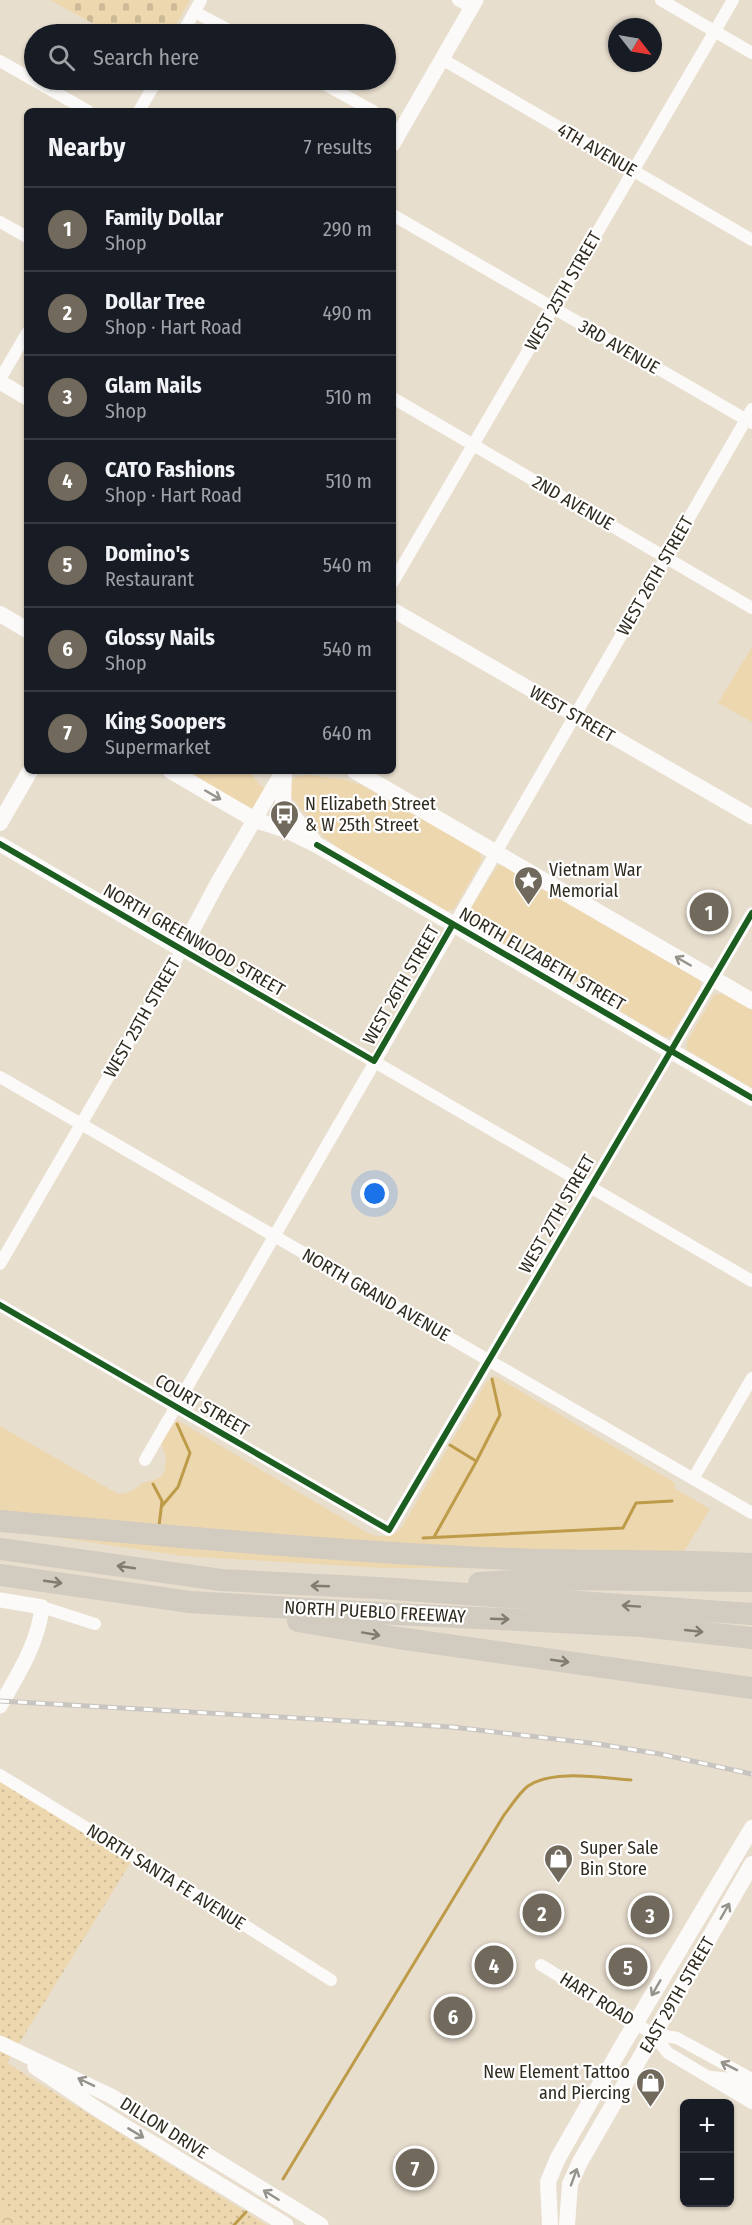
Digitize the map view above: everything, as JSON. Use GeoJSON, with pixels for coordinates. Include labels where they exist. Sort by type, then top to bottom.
{"type":"FeatureCollection","features":[{"type":"Feature","properties":{"kind":"highway"},"geometry":{"type":"LineString","coordinates":[[0,1521],[314,1547],[501,1558],[673,1560],[752,1564]]}},
{"type":"Feature","properties":{"kind":"highway","name":"NORTH PUEBLO FREEWAY"},"geometry":{"type":"LineString","coordinates":[[0,1549],[221,1580],[379,1588],[752,1614]]}},
{"type":"Feature","properties":{"kind":"highway","name":"NORTH PUEBLO FREEWAY"},"geometry":{"type":"LineString","coordinates":[[0,1575],[190,1602],[640,1626],[752,1638]]}},
{"type":"Feature","properties":{"kind":"highway"},"geometry":{"type":"LineString","coordinates":[[379,1588],[556,1579],[752,1581]]}},
{"type":"Feature","properties":{"kind":"highway"},"geometry":{"type":"LineString","coordinates":[[190,1602],[398,1638],[752,1689]]}},
{"type":"Feature","properties":{"kind":"highway"},"geometry":{"type":"LineString","coordinates":[[701,1681],[752,1698]]}},
{"type":"Feature","properties":{"kind":"main road"},"geometry":{"type":"LineString","coordinates":[[0,614],[24,628]]}},
{"type":"Feature","properties":{"kind":"main road"},"geometry":{"type":"LineString","coordinates":[[0,823],[28,774]]}},
{"type":"Feature","properties":{"kind":"main road","name":"NORTH ELIZABETH STREET"},"geometry":{"type":"LineString","coordinates":[[176,774],[255,820],[286,830],[317,845],[752,1098]]}},
{"type":"Feature","properties":{"kind":"main road"},"geometry":{"type":"LineString","coordinates":[[284,774],[283,804],[317,845]]}},
{"type":"Feature","properties":{"kind":"main road"},"geometry":{"type":"LineString","coordinates":[[360,774],[752,1001]]}},
{"type":"Feature","properties":{"kind":"main road","name":"EAST 29TH STREET"},"geometry":{"type":"LineString","coordinates":[[550,2225],[549,2182],[558,2158],[752,1828]]}},
{"type":"Feature","properties":{"kind":"main road","name":"EAST 29TH STREET"},"geometry":{"type":"LineString","coordinates":[[567,2225],[570,2184],[580,2162],[752,1864]]}},
{"type":"Feature","properties":{"kind":"street"},"geometry":{"type":"LineString","coordinates":[[188,24],[201,0]]}},
{"type":"Feature","properties":{"kind":"street"},"geometry":{"type":"LineString","coordinates":[[398,125],[442,59],[474,4],[458,0]]}},
{"type":"Feature","properties":{"kind":"street"},"geometry":{"type":"LineString","coordinates":[[661,0],[752,53]]}},
{"type":"Feature","properties":{"kind":"street","name":"WEST 25TH STREET"},"geometry":{"type":"LineString","coordinates":[[396,577],[733,0]]}},
{"type":"Feature","properties":{"kind":"street"},"geometry":{"type":"LineString","coordinates":[[195,12],[217,24]]}},
{"type":"Feature","properties":{"kind":"street","name":"4TH AVENUE"},"geometry":{"type":"LineString","coordinates":[[442,59],[752,240]]}},
{"type":"Feature","properties":{"kind":"street"},"geometry":{"type":"LineString","coordinates":[[0,61],[24,75]]}},
{"type":"Feature","properties":{"kind":"street"},"geometry":{"type":"LineString","coordinates":[[51,90],[83,108]]}},
{"type":"Feature","properties":{"kind":"street"},"geometry":{"type":"LineString","coordinates":[[142,108],[152,90]]}},
{"type":"Feature","properties":{"kind":"street"},"geometry":{"type":"LineString","coordinates":[[335,90],[368,108]]}},
{"type":"Feature","properties":{"kind":"street","name":"3RD AVENUE"},"geometry":{"type":"LineString","coordinates":[[396,217],[552,308],[750,417]]}},
{"type":"Feature","properties":{"kind":"street"},"geometry":{"type":"LineString","coordinates":[[0,222],[24,235]]}},
{"type":"Feature","properties":{"kind":"street"},"geometry":{"type":"LineString","coordinates":[[24,338],[0,380],[24,396]]}},
{"type":"Feature","properties":{"kind":"street","name":"2ND AVENUE"},"geometry":{"type":"LineString","coordinates":[[396,400],[752,608]]}},
{"type":"Feature","properties":{"kind":"street","name":"WEST 26TH STREET"},"geometry":{"type":"LineString","coordinates":[[145,1460],[453,924],[750,417]]}},
{"type":"Feature","properties":{"kind":"street","name":"WEST STREET"},"geometry":{"type":"LineString","coordinates":[[396,612],[752,817]]}},
{"type":"Feature","properties":{"kind":"street","name":"WEST 25TH STREET"},"geometry":{"type":"LineString","coordinates":[[0,1264],[282,774]]}},
{"type":"Feature","properties":{"kind":"street","name":"NORTH GREENWOOD STREET"},"geometry":{"type":"LineString","coordinates":[[0,844],[752,1281]]}},
{"type":"Feature","properties":{"kind":"street","name":"WEST 27TH STREET"},"geometry":{"type":"LineString","coordinates":[[389,1530],[752,913]]}},
{"type":"Feature","properties":{"kind":"street","name":"NORTH GRAND AVENUE"},"geometry":{"type":"LineString","coordinates":[[0,1077],[752,1513]]}},
{"type":"Feature","properties":{"kind":"street","name":"COURT STREET"},"geometry":{"type":"LineString","coordinates":[[0,1305],[389,1530]]}},
{"type":"Feature","properties":{"kind":"street"},"geometry":{"type":"LineString","coordinates":[[693,1479],[752,1378]]}},
{"type":"Feature","properties":{"kind":"street"},"geometry":{"type":"LineString","coordinates":[[0,1599],[42,1607],[95,1623]]}},
{"type":"Feature","properties":{"kind":"street"},"geometry":{"type":"LineString","coordinates":[[0,1706],[34,1646],[40,1626],[42,1607]]}},
{"type":"Feature","properties":{"kind":"street","name":"NORTH SANTA FE AVENUE"},"geometry":{"type":"LineString","coordinates":[[0,1775],[212,1904],[331,1980]]}},
{"type":"Feature","properties":{"kind":"street","name":"HART ROAD"},"geometry":{"type":"LineString","coordinates":[[541,1965],[654,2034],[677,2038],[752,2079]]}},
{"type":"Feature","properties":{"kind":"street","name":"HART ROAD"},"geometry":{"type":"LineString","coordinates":[[654,2034],[668,2053],[752,2103]]}},
{"type":"Feature","properties":{"kind":"street","name":"DILLON DRIVE"},"geometry":{"type":"LineString","coordinates":[[0,2043],[100,2111],[286,2225]]}},
{"type":"Feature","properties":{"kind":"street","name":"DILLON DRIVE"},"geometry":{"type":"LineString","coordinates":[[0,2043],[111,2096],[321,2225]]}},
{"type":"Feature","properties":{"kind":"street"},"geometry":{"type":"LineString","coordinates":[[708,2077],[731,2079],[752,2092]]}},
{"type":"Feature","properties":{"kind":"street"},"geometry":{"type":"LineString","coordinates":[[544,2225],[548,2199]]}},
{"type":"Feature","properties":{"kind":"green space"},"geometry":{"type":"Polygon","coordinates":[[[50,0],[190,0],[177,24],[94,24],[50,0]]]}},
{"type":"Feature","properties":{"kind":"green space"},"geometry":{"type":"Polygon","coordinates":[[[752,647],[752,722],[718,703],[752,647]]]}},
{"type":"Feature","properties":{"kind":"green space"},"geometry":{"type":"Polygon","coordinates":[[[186,774],[251,774],[264,789],[255,810],[186,774]]]}},
{"type":"Feature","properties":{"kind":"green space"},"geometry":{"type":"Polygon","coordinates":[[[309,775],[347,780],[361,785],[480,852],[482,860],[454,909],[446,911],[340,849],[324,837],[288,793],[289,781],[299,776],[309,775]]]}},
{"type":"Feature","properties":{"kind":"green space"},"geometry":{"type":"Polygon","coordinates":[[[498,865],[700,980],[700,988],[671,1036],[665,1037],[469,924],[466,916],[498,865]]]}},
{"type":"Feature","properties":{"kind":"green space"},"geometry":{"type":"Polygon","coordinates":[[[724,994],[752,1010],[752,1088],[687,1050],[687,1042],[714,995],[724,994]]]}},
{"type":"Feature","properties":{"kind":"green space"},"geometry":{"type":"Polygon","coordinates":[[[495,1376],[675,1483],[674,1488],[710,1509],[674,1568],[381,1568],[183,1556],[0,1529],[0,1426],[118,1494],[131,1491],[164,1473],[166,1458],[161,1442],[177,1420],[366,1532],[375,1536],[387,1536],[400,1530],[487,1381],[495,1376]]]}},
{"type":"Feature","properties":{"kind":"green space"},"geometry":{"type":"Polygon","coordinates":[[[0,1775],[134,1857],[7,2063],[267,2225],[28,2225],[8,2210],[0,2207],[0,1775]]]}},
{"type":"Feature","properties":{"kind":"green space"},"geometry":{"type":"Polygon","coordinates":[[[0,2207],[8,2210],[28,2225],[0,2225],[0,2207]]]}},
{"type":"Feature","properties":{"kind":"waterway"},"geometry":{"type":"LineString","coordinates":[[434,1537],[500,1415],[492,1379]]}},
{"type":"Feature","properties":{"kind":"waterway"},"geometry":{"type":"LineString","coordinates":[[162,1506],[178,1487],[190,1453],[177,1424]]}},
{"type":"Feature","properties":{"kind":"waterway"},"geometry":{"type":"LineString","coordinates":[[450,1445],[476,1461]]}},
{"type":"Feature","properties":{"kind":"waterway"},"geometry":{"type":"LineString","coordinates":[[153,1484],[162,1501],[159,1526]]}},
{"type":"Feature","properties":{"kind":"waterway"},"geometry":{"type":"LineString","coordinates":[[423,1538],[623,1528],[636,1503],[672,1501]]}},
{"type":"Feature","properties":{"kind":"waterway"},"geometry":{"type":"LineString","coordinates":[[283,2179],[504,1815],[521,1792],[538,1781],[564,1776],[631,1780]]}},
{"type":"Feature","properties":{"kind":"waterway"},"geometry":{"type":"LineString","coordinates":[[234,2225],[246,2212]]}},
{"type":"Feature","properties":{"kind":"railway"},"geometry":{"type":"LineString","coordinates":[[0,1701],[452,1727],[598,1744],[660,1754],[752,1774]]}},
{"type":"Feature","properties":{"kind":"cycle path"},"geometry":{"type":"LineString","coordinates":[[0,844],[374,1061],[453,924]]}},
{"type":"Feature","properties":{"kind":"cycle path"},"geometry":{"type":"LineString","coordinates":[[317,845],[752,1098]]}},
{"type":"Feature","properties":{"kind":"cycle path"},"geometry":{"type":"LineString","coordinates":[[0,1305],[389,1530],[752,913]]}},
{"type":"Feature","properties":{"kind":"place","name":"N Elizabeth Street & W 25th Street"},"geometry":{"type":"Point","coordinates":[284,840]}},
{"type":"Feature","properties":{"kind":"place","name":"Vietnam War Memorial"},"geometry":{"type":"Point","coordinates":[528,906]}},
{"type":"Feature","properties":{"kind":"place","name":"Family Dollar"},"geometry":{"type":"Point","coordinates":[709,912]}},
{"type":"Feature","properties":{"kind":"place","name":"Super Sale Bin Store"},"geometry":{"type":"Point","coordinates":[559,1884]}},
{"type":"Feature","properties":{"kind":"place","name":"Dollar Tree"},"geometry":{"type":"Point","coordinates":[542,1913]}},
{"type":"Feature","properties":{"kind":"place","name":"Glam Nails"},"geometry":{"type":"Point","coordinates":[650,1915]}},
{"type":"Feature","properties":{"kind":"place","name":"CATO Fashions"},"geometry":{"type":"Point","coordinates":[494,1965]}},
{"type":"Feature","properties":{"kind":"place","name":"Domino's"},"geometry":{"type":"Point","coordinates":[628,1967]}},
{"type":"Feature","properties":{"kind":"place","name":"Glossy Nails"},"geometry":{"type":"Point","coordinates":[453,2016]}},
{"type":"Feature","properties":{"kind":"place","name":"New Element Tattoo and Piercing"},"geometry":{"type":"Point","coordinates":[651,2108]}},
{"type":"Feature","properties":{"kind":"place","name":"King Soopers"},"geometry":{"type":"Point","coordinates":[415,2168]}}]}
